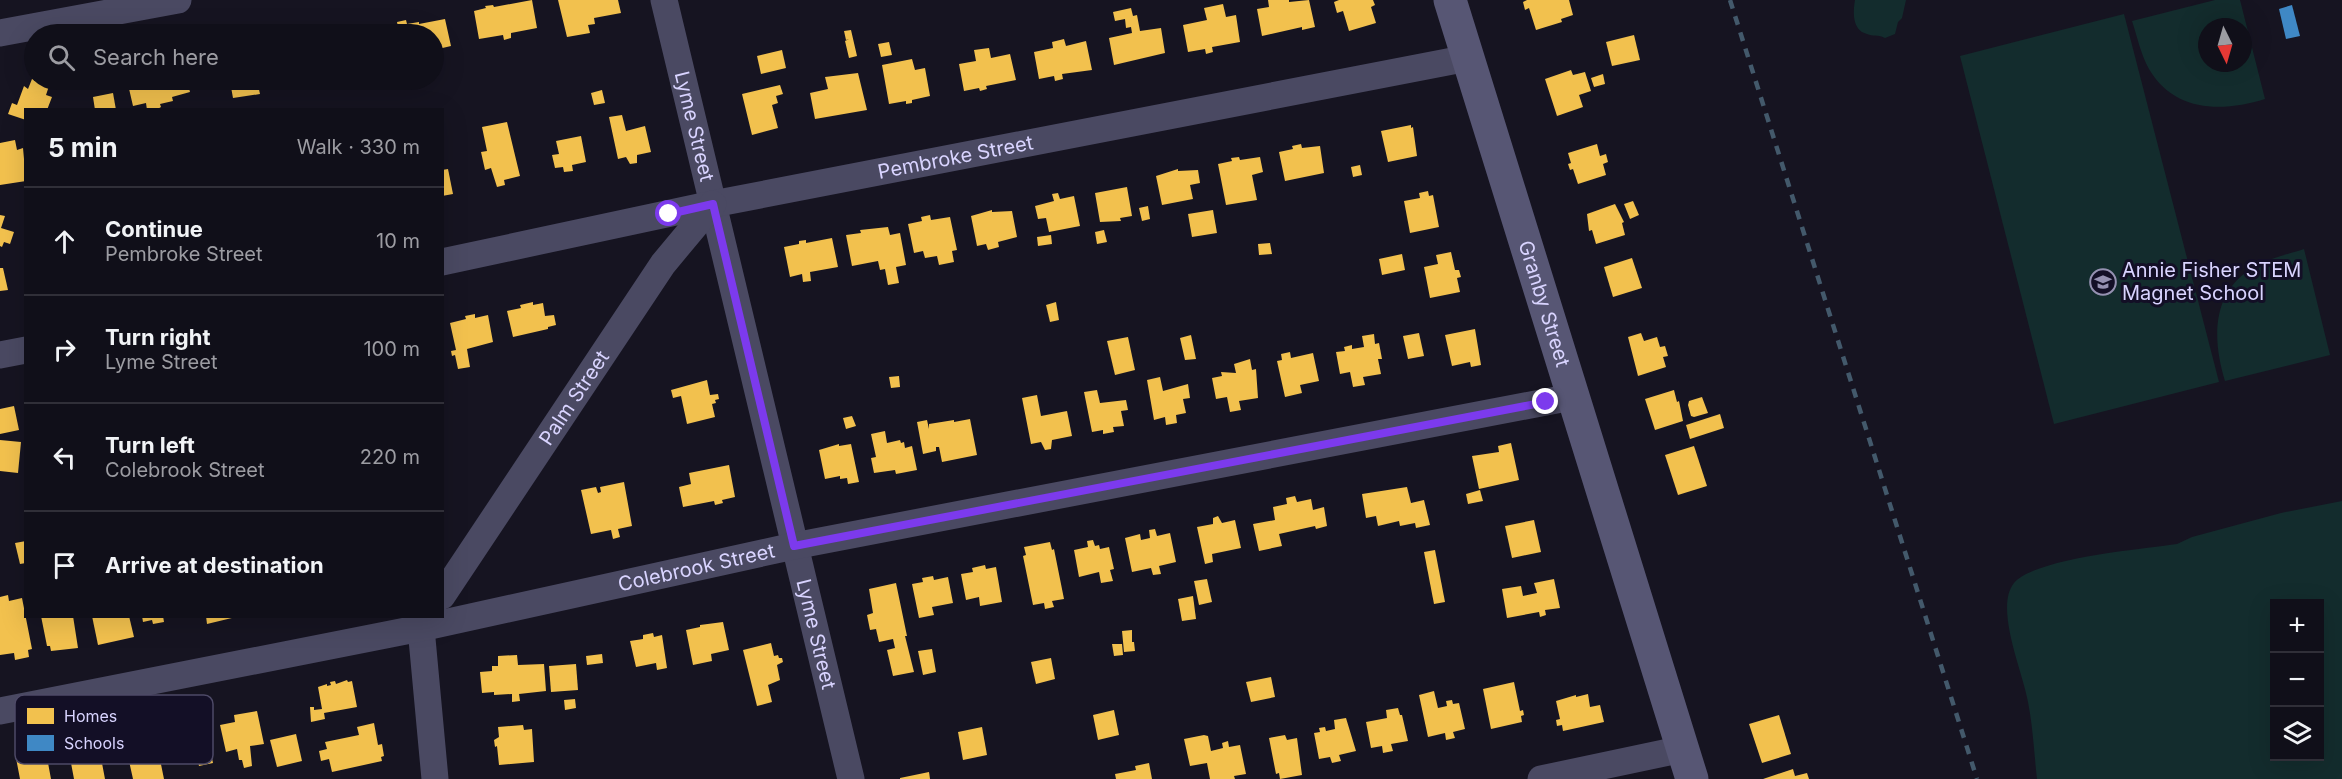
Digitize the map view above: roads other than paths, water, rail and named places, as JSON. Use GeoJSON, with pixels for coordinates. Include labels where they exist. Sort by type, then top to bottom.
{"type":"FeatureCollection","features":[{"type":"Feature","properties":{"kind":"main road","name":"Granby Street"},"geometry":{"type":"LineString","coordinates":[[1450,0],[1688,764]]}},
{"type":"Feature","properties":{"kind":"street"},"geometry":{"type":"LineString","coordinates":[[49,24],[178,0]]}},
{"type":"Feature","properties":{"kind":"street","name":"Lyme Street"},"geometry":{"type":"LineString","coordinates":[[664,0],[850,779]]}},
{"type":"Feature","properties":{"kind":"street"},"geometry":{"type":"LineString","coordinates":[[0,33],[24,29]]}},
{"type":"Feature","properties":{"kind":"street","name":"Pembroke Street"},"geometry":{"type":"LineString","coordinates":[[444,262],[713,204],[1468,58]]}},
{"type":"Feature","properties":{"kind":"street","name":"Palm Street"},"geometry":{"type":"LineString","coordinates":[[444,593],[663,264],[713,204]]}},
{"type":"Feature","properties":{"kind":"street"},"geometry":{"type":"LineString","coordinates":[[0,355],[24,350]]}},
{"type":"Feature","properties":{"kind":"street","name":"Colebrook Street"},"geometry":{"type":"LineString","coordinates":[[76,695],[794,546],[1572,397]]}},
{"type":"Feature","properties":{"kind":"street"},"geometry":{"type":"LineString","coordinates":[[425,622],[435,779]]}},
{"type":"Feature","properties":{"kind":"street","name":"Colebrook Street"},"geometry":{"type":"LineString","coordinates":[[0,711],[15,708]]}},
{"type":"Feature","properties":{"kind":"street"},"geometry":{"type":"LineString","coordinates":[[1541,779],[1688,764]]}},
{"type":"Feature","properties":{"kind":"railway"},"geometry":{"type":"LineString","coordinates":[[1730,0],[1977,779]]}},
{"type":"Feature","properties":{"kind":"place","name":"Annie Fisher STEM Magnet School"},"geometry":{"type":"Point","coordinates":[2103,282]}}]}
